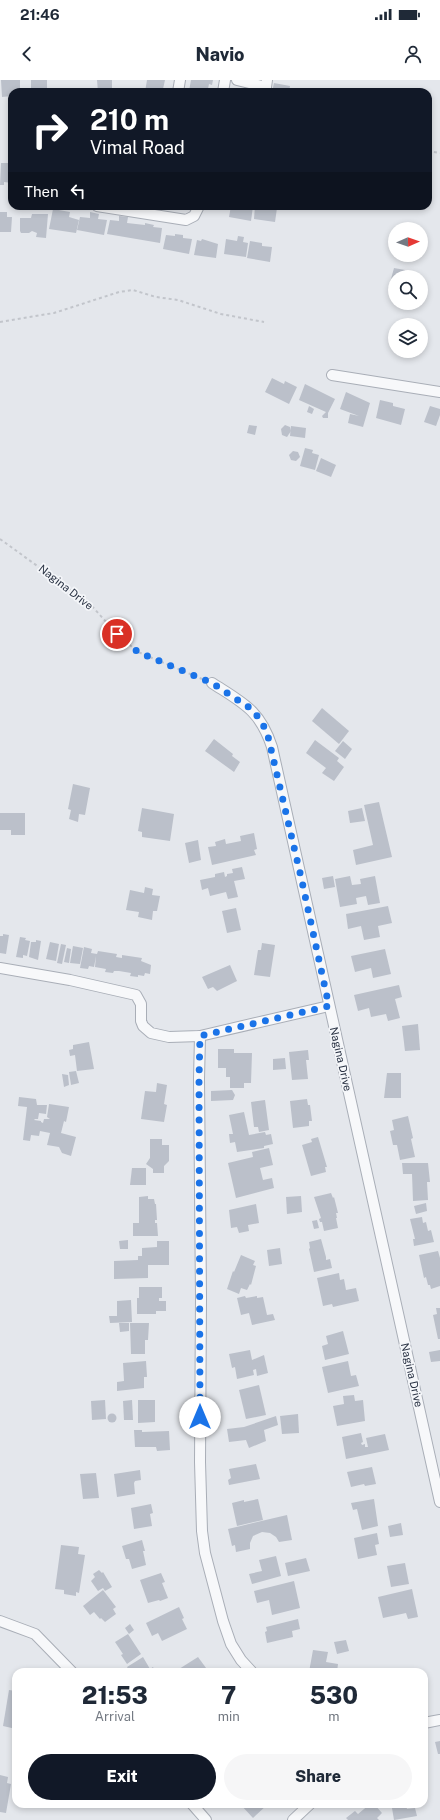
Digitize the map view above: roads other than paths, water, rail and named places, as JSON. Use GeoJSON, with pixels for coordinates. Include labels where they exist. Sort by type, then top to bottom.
{"type":"FeatureCollection","features":[{"type":"Feature","properties":{"kind":"street"},"geometry":{"type":"LineString","coordinates":[[237,80],[266,86]]}},
{"type":"Feature","properties":{"kind":"street"},"geometry":{"type":"LineString","coordinates":[[122,210],[186,220],[194,216],[197,210]]}},
{"type":"Feature","properties":{"kind":"street"},"geometry":{"type":"LineString","coordinates":[[332,375],[440,392]]}},
{"type":"Feature","properties":{"kind":"street","name":"Nagina Drive"},"geometry":{"type":"LineString","coordinates":[[212,683],[250,708],[259,718],[267,732],[301,877],[440,1502]]}},
{"type":"Feature","properties":{"kind":"street"},"geometry":{"type":"LineString","coordinates":[[0,968],[130,992],[136,995],[139,999],[141,1021],[147,1031],[164,1036],[200,1036],[329,1006]]}},
{"type":"Feature","properties":{"kind":"street"},"geometry":{"type":"LineString","coordinates":[[200,1036],[200,1462],[202,1531],[204,1553],[231,1644],[241,1660],[248,1668]]}},
{"type":"Feature","properties":{"kind":"street"},"geometry":{"type":"LineString","coordinates":[[0,1621],[35,1634],[68,1668]]}},
{"type":"Feature","properties":{"kind":"street"},"geometry":{"type":"LineString","coordinates":[[428,1722],[440,1720]]}},
{"type":"Feature","properties":{"kind":"street"},"geometry":{"type":"LineString","coordinates":[[196,1808],[206,1820]]}},
{"type":"Feature","properties":{"kind":"street"},"geometry":{"type":"LineString","coordinates":[[293,1820],[306,1808]]}}]}
